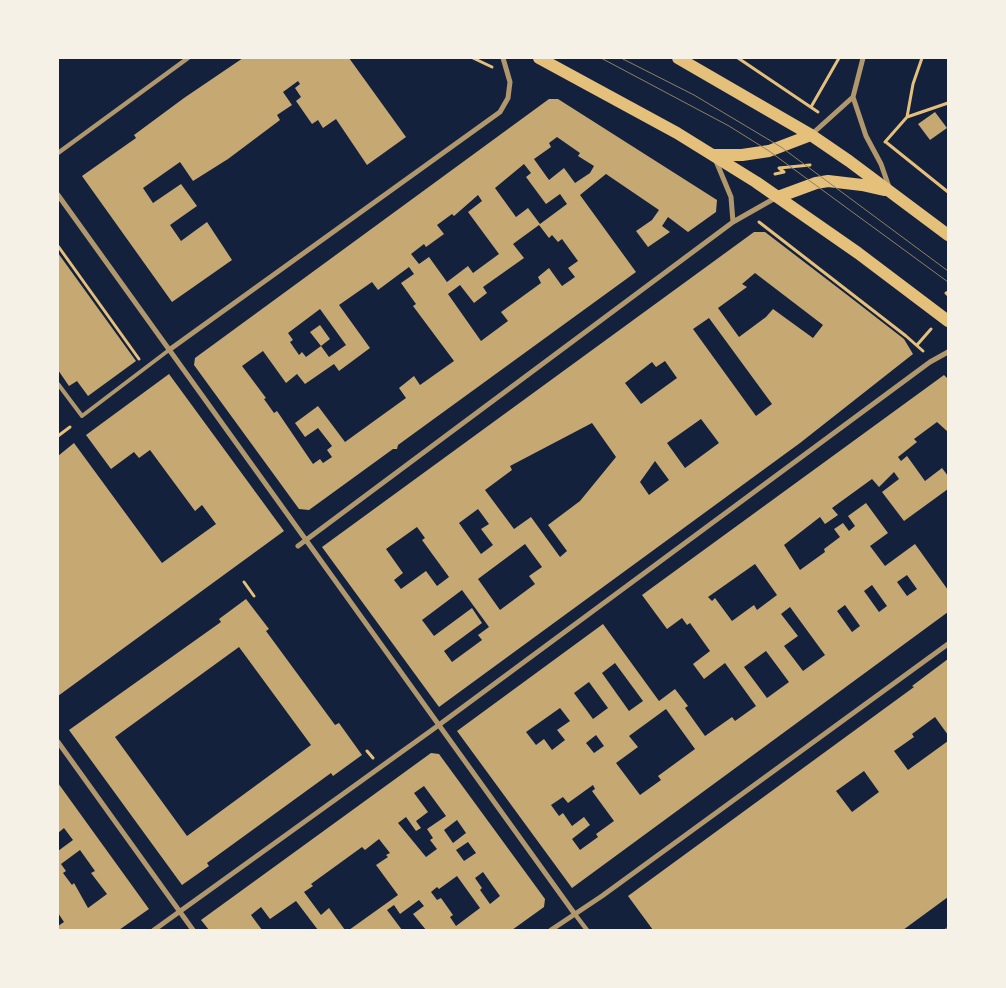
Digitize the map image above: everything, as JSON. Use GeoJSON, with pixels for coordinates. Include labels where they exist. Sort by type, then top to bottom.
{"type":"FeatureCollection","features":[{"type":"Feature","properties":{"kind":"main road"},"geometry":{"type":"LineString","coordinates":[[540,58],[604,91],[714,155],[756,182],[858,253],[948,321]]}},
{"type":"Feature","properties":{"kind":"main road"},"geometry":{"type":"LineString","coordinates":[[678,58],[810,135],[948,235]]}},
{"type":"Feature","properties":{"kind":"main road"},"geometry":{"type":"LineString","coordinates":[[714,155],[742,155],[769,150],[810,135]]}},
{"type":"Feature","properties":{"kind":"main road"},"geometry":{"type":"LineString","coordinates":[[778,197],[816,183],[828,181],[862,185],[891,192]]}},
{"type":"Feature","properties":{"kind":"street"},"geometry":{"type":"LineString","coordinates":[[58,153],[188,58]]}},
{"type":"Feature","properties":{"kind":"street"},"geometry":{"type":"LineString","coordinates":[[169,350],[500,112],[508,98],[510,82],[503,58]]}},
{"type":"Feature","properties":{"kind":"street"},"geometry":{"type":"LineString","coordinates":[[863,58],[853,97],[866,136],[881,164],[891,192]]}},
{"type":"Feature","properties":{"kind":"street"},"geometry":{"type":"LineString","coordinates":[[810,135],[853,97]]}},
{"type":"Feature","properties":{"kind":"street"},"geometry":{"type":"LineString","coordinates":[[714,155],[731,197],[733,222]]}},
{"type":"Feature","properties":{"kind":"street"},"geometry":{"type":"LineString","coordinates":[[58,196],[587,930]]}},
{"type":"Feature","properties":{"kind":"street"},"geometry":{"type":"LineString","coordinates":[[298,546],[733,222],[751,210],[778,197]]}},
{"type":"Feature","properties":{"kind":"street"},"geometry":{"type":"LineString","coordinates":[[154,930],[439,725],[933,360],[948,352]]}},
{"type":"Feature","properties":{"kind":"street"},"geometry":{"type":"LineString","coordinates":[[550,930],[602,896],[948,644]]}},
{"type":"Feature","properties":{"kind":"street"},"geometry":{"type":"LineString","coordinates":[[58,742],[193,930]]}},
{"type":"Feature","properties":{"kind":"lane"},"geometry":{"type":"LineString","coordinates":[[58,384],[82,416],[169,350]]}},
{"type":"Feature","properties":{"kind":"path"},"geometry":{"type":"LineString","coordinates":[[738,58],[812,107],[839,58]]}},
{"type":"Feature","properties":{"kind":"path"},"geometry":{"type":"LineString","coordinates":[[907,117],[920,58]]}},
{"type":"Feature","properties":{"kind":"path"},"geometry":{"type":"LineString","coordinates":[[948,103],[907,117],[885,142],[948,192]]}},
{"type":"Feature","properties":{"kind":"path"},"geometry":{"type":"LineString","coordinates":[[756,182],[770,175],[784,172],[779,168],[813,165]]}},
{"type":"Feature","properties":{"kind":"path"},"geometry":{"type":"LineString","coordinates":[[751,210],[760,224],[906,336],[933,360]]}},
{"type":"Feature","properties":{"kind":"path"},"geometry":{"type":"LineString","coordinates":[[58,246],[146,368]]}},
{"type":"Feature","properties":{"kind":"path"},"geometry":{"type":"LineString","coordinates":[[58,436],[70,427]]}},
{"type":"Feature","properties":{"kind":"path"},"geometry":{"type":"LineString","coordinates":[[244,582],[254,596]]}},
{"type":"Feature","properties":{"kind":"building"},"geometry":{"type":"Polygon","coordinates":[[[243,58],[349,58],[406,137],[367,165],[336,119],[323,128],[318,120],[312,124],[296,101],[301,97],[295,88],[300,84],[298,81],[283,92],[292,105],[277,115],[280,120],[228,159],[193,181],[180,162],[143,188],[153,203],[181,184],[197,206],[170,225],[181,241],[207,222],[232,260],[172,302],[82,176],[136,138],[134,135],[184,98],[243,58]]]}},
{"type":"Feature","properties":{"kind":"building"},"geometry":{"type":"Polygon","coordinates":[[[549,99],[558,99],[717,200],[716,212],[688,232],[668,217],[662,226],[670,232],[648,247],[636,231],[652,220],[659,210],[606,174],[580,195],[636,272],[398,445],[397,449],[393,449],[309,510],[299,509],[194,365],[195,358],[549,99]],[[557,137],[549,143],[551,147],[534,159],[549,180],[564,168],[575,183],[590,173],[594,166],[578,156],[580,153],[557,137]],[[524,164],[495,188],[516,217],[528,208],[540,224],[567,204],[560,194],[546,204],[526,177],[531,173],[524,164]],[[478,195],[454,216],[452,214],[437,225],[444,234],[426,247],[424,244],[411,254],[419,264],[429,257],[447,282],[468,266],[473,273],[499,254],[468,212],[482,201],[478,195]],[[539,225],[513,244],[524,258],[483,287],[487,293],[474,303],[460,285],[448,294],[481,341],[508,321],[501,312],[541,283],[538,277],[549,268],[562,286],[575,277],[568,268],[578,261],[562,239],[558,242],[552,235],[549,238],[539,225]],[[409,267],[378,290],[372,282],[339,305],[370,348],[339,371],[334,364],[305,384],[297,374],[286,383],[263,351],[242,366],[266,398],[264,399],[274,413],[277,411],[313,464],[320,459],[323,463],[332,457],[327,450],[332,446],[318,428],[305,437],[295,423],[318,406],[345,442],[406,398],[399,388],[414,376],[420,385],[454,361],[413,306],[416,304],[401,283],[414,274],[409,267]],[[320,309],[288,333],[293,340],[290,342],[299,355],[302,352],[306,357],[321,346],[329,357],[346,345],[320,309]]]}},
{"type":"Feature","properties":{"kind":"building"},"geometry":{"type":"Polygon","coordinates":[[[935,112],[947,128],[930,140],[918,124],[935,112]]]}},
{"type":"Feature","properties":{"kind":"building"},"geometry":{"type":"Polygon","coordinates":[[[754,232],[765,232],[846,294],[904,339],[913,354],[800,443],[439,707],[322,547],[754,232]],[[755,273],[742,284],[747,287],[718,308],[739,337],[766,317],[773,309],[813,338],[823,325],[755,273]],[[709,318],[693,329],[756,416],[772,404],[709,318]],[[665,361],[656,367],[652,362],[625,383],[641,404],[677,378],[665,361]],[[701,419],[667,443],[685,468],[719,443],[701,419]],[[592,423],[510,466],[512,470],[485,490],[514,529],[531,517],[560,557],[567,551],[548,525],[580,501],[616,457],[592,423]],[[655,461],[640,482],[649,495],[669,480],[655,461]],[[478,509],[459,523],[481,554],[493,545],[481,529],[489,524],[478,509]],[[417,527],[386,549],[403,573],[394,580],[401,589],[426,571],[437,586],[449,577],[422,540],[425,538],[417,527]],[[525,544],[478,579],[500,610],[535,584],[529,576],[542,567],[525,544]],[[462,590],[422,620],[434,636],[472,608],[482,623],[444,651],[452,662],[482,640],[478,635],[489,627],[462,590]]]}},
{"type":"Feature","properties":{"kind":"building"},"geometry":{"type":"Polygon","coordinates":[[[58,253],[136,361],[88,396],[77,381],[69,386],[58,370],[58,253]]]}},
{"type":"Feature","properties":{"kind":"building"},"geometry":{"type":"Polygon","coordinates":[[[320,325],[330,339],[321,346],[310,332],[320,325]]]}},
{"type":"Feature","properties":{"kind":"building"},"geometry":{"type":"Polygon","coordinates":[[[169,374],[284,531],[58,696],[58,456],[74,443],[162,563],[216,524],[202,505],[195,511],[150,450],[139,458],[134,452],[111,469],[86,435],[169,374]]]}},
{"type":"Feature","properties":{"kind":"building"},"geometry":{"type":"Polygon","coordinates":[[[944,375],[948,379],[948,432],[937,422],[914,439],[917,442],[898,457],[901,461],[907,456],[925,481],[942,468],[948,476],[948,489],[904,521],[882,492],[899,479],[894,472],[879,487],[872,479],[832,508],[838,515],[825,524],[820,517],[784,545],[800,570],[825,552],[824,549],[840,537],[834,529],[843,523],[849,531],[855,526],[848,516],[866,503],[888,533],[870,546],[885,566],[915,544],[948,590],[948,612],[572,888],[457,731],[603,624],[659,701],[675,689],[688,706],[685,708],[705,736],[732,717],[735,721],[756,706],[725,663],[704,679],[693,664],[710,651],[690,623],[687,625],[682,618],[667,629],[642,595],[944,375]],[[755,564],[708,597],[712,601],[715,598],[732,621],[754,605],[757,610],[777,595],[755,564]],[[907,575],[897,582],[907,596],[917,589],[907,575]],[[872,585],[864,591],[879,612],[887,606],[872,585]],[[845,605],[837,611],[852,632],[860,626],[845,605]],[[790,607],[781,614],[798,636],[784,646],[803,671],[825,655],[790,607]],[[766,651],[744,667],[767,698],[789,682],[766,651]],[[615,663],[602,673],[629,711],[643,701],[615,663]],[[589,682],[574,693],[593,719],[608,708],[589,682]],[[560,708],[526,732],[536,745],[544,739],[552,750],[565,740],[557,730],[570,721],[560,708]],[[666,709],[629,736],[638,747],[616,763],[640,795],[661,780],[658,776],[695,749],[666,709]],[[596,735],[586,743],[594,753],[604,746],[596,735]],[[593,785],[568,803],[563,797],[551,805],[559,816],[563,813],[572,826],[584,817],[590,825],[572,839],[580,850],[598,837],[596,834],[614,821],[592,791],[595,789],[593,785]]]}},
{"type":"Feature","properties":{"kind":"building"},"geometry":{"type":"Polygon","coordinates":[[[246,599],[269,629],[266,631],[335,725],[339,723],[362,755],[333,776],[331,773],[207,863],[209,866],[182,885],[69,730],[221,622],[219,619],[246,599]],[[239,647],[115,737],[187,836],[311,745],[239,647]]]}},
{"type":"Feature","properties":{"kind":"building"},"geometry":{"type":"Polygon","coordinates":[[[948,659],[948,735],[935,717],[912,734],[914,737],[894,751],[908,770],[948,741],[948,897],[903,930],[653,930],[628,896],[914,687],[912,686],[948,659]],[[864,771],[836,791],[852,812],[879,792],[864,771]]]}},
{"type":"Feature","properties":{"kind":"building"},"geometry":{"type":"Polygon","coordinates":[[[431,753],[439,754],[545,899],[544,907],[512,930],[426,930],[413,914],[424,906],[419,900],[400,914],[394,905],[387,910],[402,930],[349,930],[398,895],[376,865],[388,857],[386,855],[390,853],[379,839],[365,850],[362,847],[311,884],[313,886],[304,892],[321,915],[329,908],[345,930],[318,930],[296,901],[270,919],[261,907],[251,915],[262,930],[209,930],[201,920],[431,753]],[[424,786],[414,793],[428,812],[416,821],[421,828],[416,831],[406,817],[398,823],[426,857],[437,849],[430,840],[433,838],[427,829],[446,816],[424,786]],[[457,820],[444,830],[453,843],[466,833],[457,820]],[[468,842],[456,850],[464,861],[476,853],[468,842]],[[483,872],[475,878],[482,888],[480,890],[490,904],[500,896],[483,872]],[[457,876],[439,889],[437,887],[431,892],[437,900],[441,898],[453,915],[450,917],[456,926],[480,908],[457,876]]]}},
{"type":"Feature","properties":{"kind":"building"},"geometry":{"type":"Polygon","coordinates":[[[58,783],[149,909],[119,930],[58,930],[58,926],[64,922],[58,913],[58,851],[73,840],[64,828],[58,833],[58,783]],[[80,850],[61,864],[66,871],[63,873],[72,885],[74,883],[88,908],[107,894],[91,873],[95,871],[80,850]]]}},
{"type":"Feature","properties":{"kind":"tram line"},"geometry":{"type":"LineString","coordinates":[[601,58],[729,126],[769,151],[948,282]]}},
{"type":"Feature","properties":{"kind":"tram line"},"geometry":{"type":"LineString","coordinates":[[621,58],[694,95],[781,147],[948,271]]}},
{"type":"Feature","properties":{"kind":"tram line"},"geometry":{"type":"LineString","coordinates":[[944,930],[948,927]]}}]}
